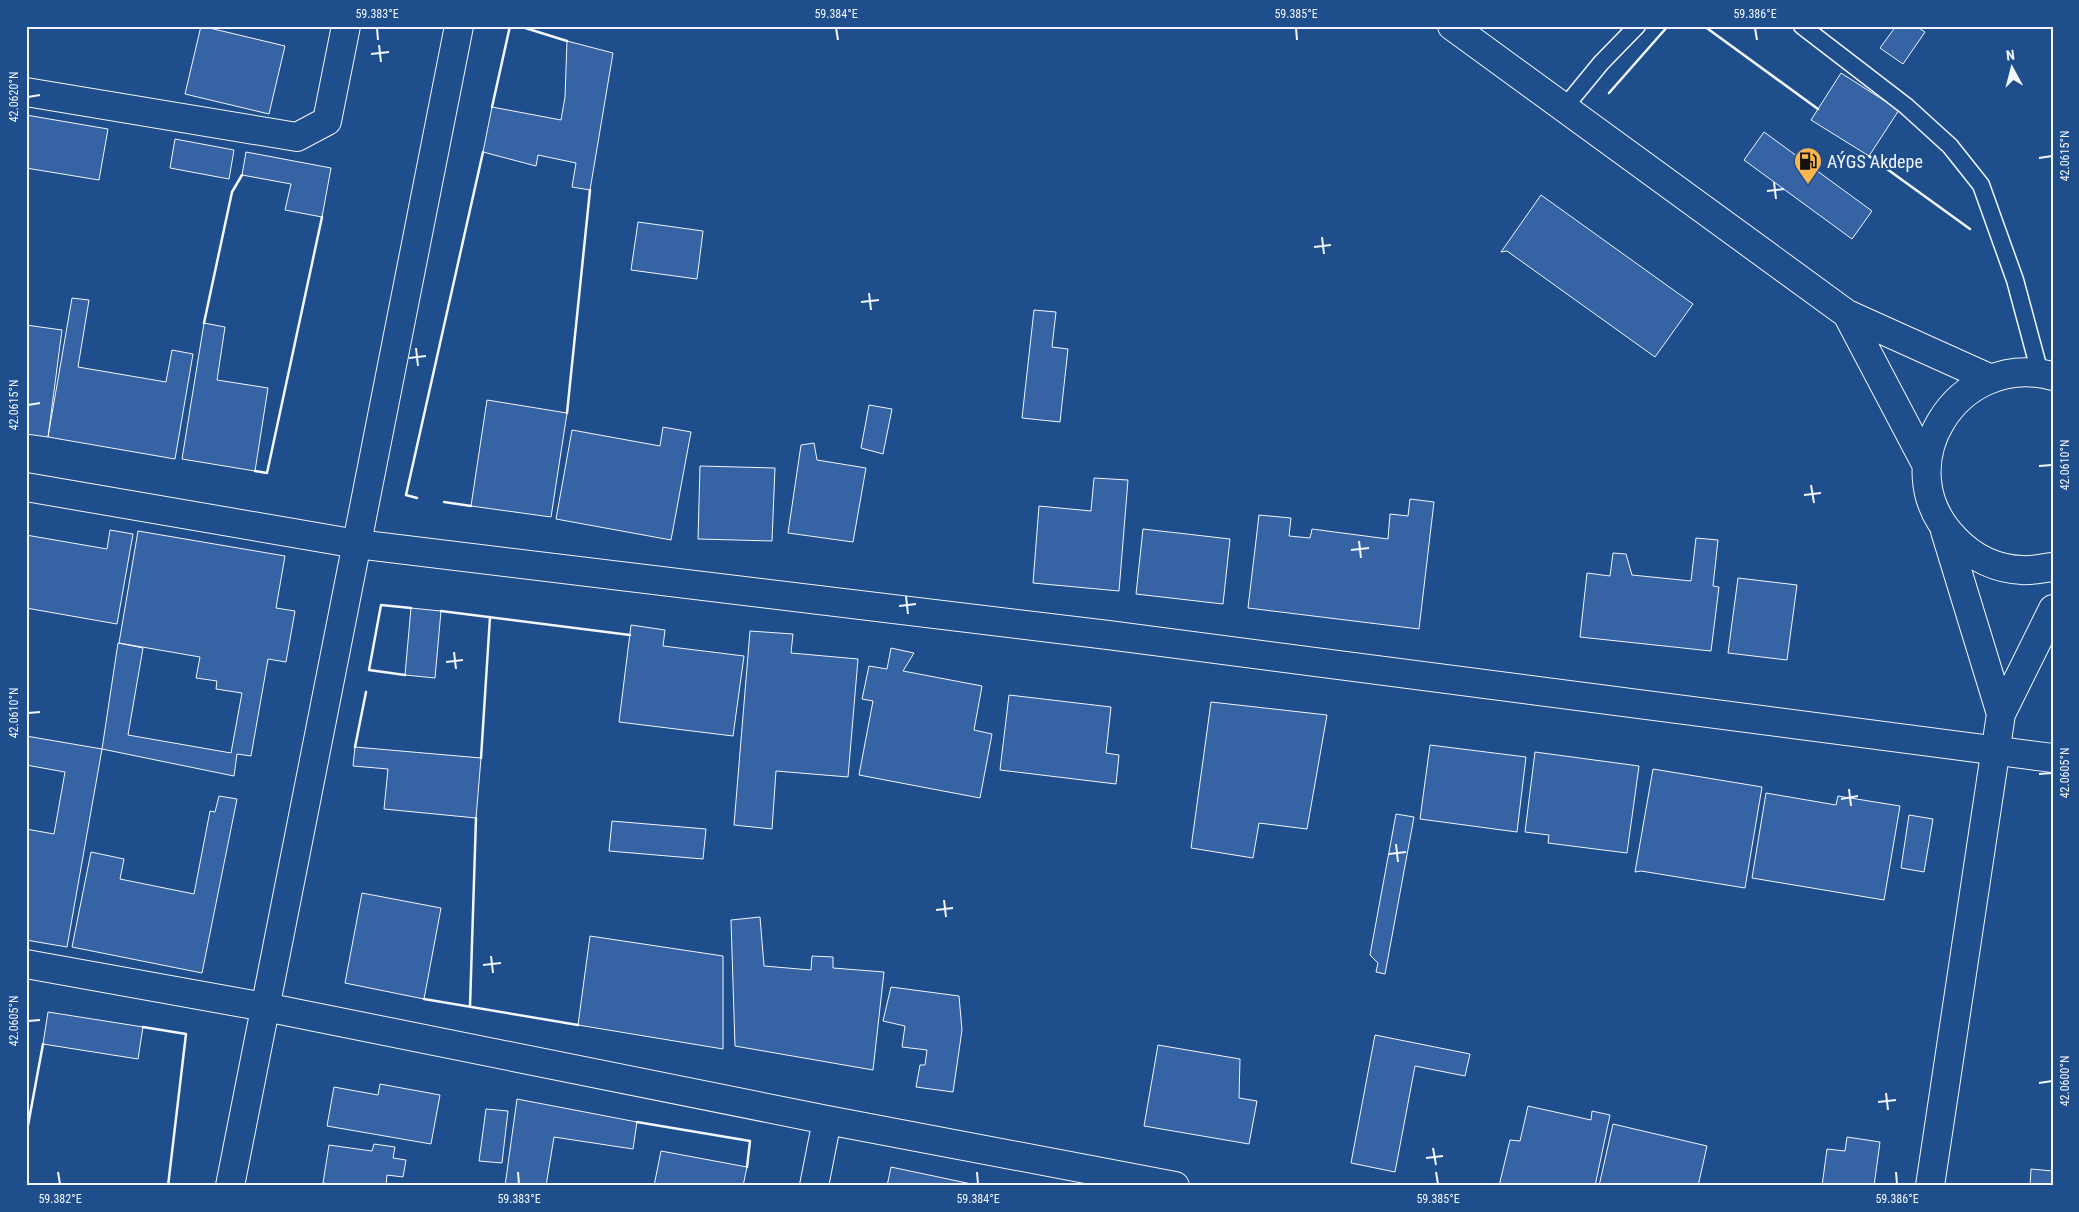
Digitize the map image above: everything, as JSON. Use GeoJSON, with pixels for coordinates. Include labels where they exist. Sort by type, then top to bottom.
{"type":"FeatureCollection","features":[{"type":"Feature","properties":{"kind":"street"},"geometry":{"type":"LineString","coordinates":[[26,92],[297,137],[327,121],[346,26]]}},
{"type":"Feature","properties":{"kind":"street"},"geometry":{"type":"LineString","coordinates":[[230,1186],[459,26]]}},
{"type":"Feature","properties":{"kind":"street"},"geometry":{"type":"LineString","coordinates":[[1452,26],[1847,314],[1990,378]]}},
{"type":"Feature","properties":{"kind":"street"},"geometry":{"type":"LineString","coordinates":[[1847,314],[1926,464]]}},
{"type":"Feature","properties":{"kind":"street"},"geometry":{"type":"LineString","coordinates":[[2001,714],[1945,529],[1934,509],[1927,486],[1926,464],[1932,437],[1946,412],[1966,392],[1990,378],[2014,372],[2046,374]]}},
{"type":"Feature","properties":{"kind":"street"},"geometry":{"type":"LineString","coordinates":[[26,488],[357,544],[1108,635],[2053,758]]}},
{"type":"Feature","properties":{"kind":"street"},"geometry":{"type":"LineString","coordinates":[[1945,529],[1966,551],[1993,565],[2023,570],[2053,567]]}},
{"type":"Feature","properties":{"kind":"street"},"geometry":{"type":"LineString","coordinates":[[1930,1186],[2001,714],[2053,609]]}},
{"type":"Feature","properties":{"kind":"street"},"geometry":{"type":"LineString","coordinates":[[26,964],[265,1007],[827,1120],[1175,1186]]}},
{"type":"Feature","properties":{"kind":"street"},"geometry":{"type":"LineString","coordinates":[[814,1186],[827,1120]]}},
{"type":"Feature","properties":{"kind":"lane"},"geometry":{"type":"LineString","coordinates":[[1564,108],[1601,63],[1637,26]]}},
{"type":"Feature","properties":{"kind":"lane"},"geometry":{"type":"LineString","coordinates":[[1802,26],[1906,106],[1950,146],[1981,185],[2046,374]]}},
{"type":"Feature","properties":{"kind":"building"},"geometry":{"type":"Polygon","coordinates":[[[201,26],[285,46],[269,114],[185,94],[201,26]]]}},
{"type":"Feature","properties":{"kind":"building"},"geometry":{"type":"Polygon","coordinates":[[[1896,26],[1916,26],[1925,32],[1903,64],[1880,48],[1896,26]]]}},
{"type":"Feature","properties":{"kind":"building"},"geometry":{"type":"Polygon","coordinates":[[[567,41],[613,53],[590,190],[572,187],[576,163],[538,155],[536,166],[483,152],[492,107],[561,120],[565,97],[567,41]]]}},
{"type":"Feature","properties":{"kind":"building"},"geometry":{"type":"Polygon","coordinates":[[[1841,73],[1899,110],[1869,156],[1811,120],[1841,73]]]}},
{"type":"Feature","properties":{"kind":"building"},"geometry":{"type":"Polygon","coordinates":[[[26,115],[108,129],[99,180],[26,168],[26,115]]]}},
{"type":"Feature","properties":{"kind":"building","name":"AÝGS Akdepe"},"geometry":{"type":"Polygon","coordinates":[[[1764,132],[1872,211],[1852,239],[1744,160],[1764,132]]]}},
{"type":"Feature","properties":{"kind":"building"},"geometry":{"type":"Polygon","coordinates":[[[175,139],[234,150],[229,179],[170,168],[175,139]]]}},
{"type":"Feature","properties":{"kind":"building"},"geometry":{"type":"Polygon","coordinates":[[[246,152],[331,168],[322,217],[285,210],[291,184],[242,175],[246,152]]]}},
{"type":"Feature","properties":{"kind":"building"},"geometry":{"type":"Polygon","coordinates":[[[1541,195],[1693,304],[1655,357],[1507,251],[1501,252],[1541,195]]]}},
{"type":"Feature","properties":{"kind":"building"},"geometry":{"type":"Polygon","coordinates":[[[638,222],[703,231],[697,279],[631,270],[638,222]]]}},
{"type":"Feature","properties":{"kind":"building"},"geometry":{"type":"Polygon","coordinates":[[[72,298],[89,300],[78,367],[166,382],[172,350],[193,354],[175,459],[48,437],[72,298]]]}},
{"type":"Feature","properties":{"kind":"building"},"geometry":{"type":"Polygon","coordinates":[[[1034,310],[1056,312],[1052,347],[1068,349],[1060,422],[1022,418],[1034,310]]]}},
{"type":"Feature","properties":{"kind":"building"},"geometry":{"type":"Polygon","coordinates":[[[204,323],[225,327],[217,380],[268,388],[255,471],[182,459],[204,323]]]}},
{"type":"Feature","properties":{"kind":"building"},"geometry":{"type":"Polygon","coordinates":[[[26,325],[62,330],[48,437],[26,434],[26,325]]]}},
{"type":"Feature","properties":{"kind":"building"},"geometry":{"type":"Polygon","coordinates":[[[487,400],[567,413],[551,517],[471,506],[487,400]]]}},
{"type":"Feature","properties":{"kind":"building"},"geometry":{"type":"Polygon","coordinates":[[[869,405],[892,409],[883,454],[861,448],[869,405]]]}},
{"type":"Feature","properties":{"kind":"building"},"geometry":{"type":"Polygon","coordinates":[[[663,427],[691,432],[671,540],[556,519],[572,430],[660,446],[663,427]]]}},
{"type":"Feature","properties":{"kind":"building"},"geometry":{"type":"Polygon","coordinates":[[[814,443],[817,460],[866,468],[853,542],[788,533],[801,445],[814,443]]]}},
{"type":"Feature","properties":{"kind":"building"},"geometry":{"type":"Polygon","coordinates":[[[700,466],[775,468],[772,541],[698,539],[700,466]]]}},
{"type":"Feature","properties":{"kind":"building"},"geometry":{"type":"Polygon","coordinates":[[[1094,478],[1128,480],[1119,591],[1033,583],[1039,506],[1091,511],[1094,478]]]}},
{"type":"Feature","properties":{"kind":"building"},"geometry":{"type":"Polygon","coordinates":[[[1410,499],[1434,502],[1419,629],[1248,608],[1259,515],[1291,518],[1289,536],[1310,538],[1312,529],[1388,539],[1390,514],[1408,516],[1410,499]]]}},
{"type":"Feature","properties":{"kind":"building"},"geometry":{"type":"Polygon","coordinates":[[[1143,529],[1230,539],[1223,604],[1136,594],[1143,529]]]}},
{"type":"Feature","properties":{"kind":"building"},"geometry":{"type":"Polygon","coordinates":[[[110,530],[133,534],[117,624],[26,608],[26,535],[107,549],[110,530]]]}},
{"type":"Feature","properties":{"kind":"building"},"geometry":{"type":"Polygon","coordinates":[[[138,531],[285,556],[276,608],[295,611],[286,662],[268,659],[251,756],[237,754],[234,776],[102,749],[118,643],[143,648],[128,735],[231,753],[242,693],[216,689],[217,681],[196,678],[200,657],[119,643],[138,531]]]}},
{"type":"Feature","properties":{"kind":"building"},"geometry":{"type":"Polygon","coordinates":[[[1696,538],[1718,540],[1713,586],[1719,587],[1711,651],[1580,637],[1587,573],[1610,576],[1613,553],[1626,554],[1632,575],[1691,581],[1696,538]]]}},
{"type":"Feature","properties":{"kind":"building"},"geometry":{"type":"Polygon","coordinates":[[[1738,578],[1797,585],[1787,660],[1728,653],[1738,578]]]}},
{"type":"Feature","properties":{"kind":"building"},"geometry":{"type":"Polygon","coordinates":[[[411,608],[441,611],[435,678],[405,675],[411,608]]]}},
{"type":"Feature","properties":{"kind":"building"},"geometry":{"type":"Polygon","coordinates":[[[631,625],[665,630],[663,646],[744,656],[733,736],[619,722],[631,625]]]}},
{"type":"Feature","properties":{"kind":"building"},"geometry":{"type":"Polygon","coordinates":[[[750,631],[793,634],[791,653],[858,659],[848,777],[776,771],[772,829],[734,825],[750,631]]]}},
{"type":"Feature","properties":{"kind":"building"},"geometry":{"type":"Polygon","coordinates":[[[891,648],[914,653],[903,671],[982,686],[974,730],[992,734],[980,798],[859,775],[873,701],[862,699],[869,666],[887,669],[891,648]]]}},
{"type":"Feature","properties":{"kind":"building"},"geometry":{"type":"Polygon","coordinates":[[[1009,695],[1111,707],[1106,753],[1119,755],[1116,784],[1000,770],[1009,695]]]}},
{"type":"Feature","properties":{"kind":"building"},"geometry":{"type":"Polygon","coordinates":[[[1211,702],[1327,715],[1307,829],[1259,823],[1253,858],[1191,848],[1211,702]]]}},
{"type":"Feature","properties":{"kind":"building"},"geometry":{"type":"Polygon","coordinates":[[[26,736],[102,749],[67,947],[26,940],[26,829],[54,834],[65,772],[26,765],[26,736]]]}},
{"type":"Feature","properties":{"kind":"building"},"geometry":{"type":"Polygon","coordinates":[[[1430,745],[1526,757],[1517,832],[1420,819],[1430,745]]]}},
{"type":"Feature","properties":{"kind":"building"},"geometry":{"type":"Polygon","coordinates":[[[355,747],[481,758],[476,818],[384,809],[388,769],[353,766],[355,747]]]}},
{"type":"Feature","properties":{"kind":"building"},"geometry":{"type":"Polygon","coordinates":[[[1535,752],[1639,766],[1627,853],[1548,843],[1549,835],[1525,832],[1535,752]]]}},
{"type":"Feature","properties":{"kind":"building"},"geometry":{"type":"Polygon","coordinates":[[[1653,769],[1762,787],[1745,888],[1641,871],[1635,872],[1653,769]]]}},
{"type":"Feature","properties":{"kind":"building"},"geometry":{"type":"Polygon","coordinates":[[[1766,793],[1836,805],[1838,796],[1900,806],[1884,900],[1752,878],[1766,793]]]}},
{"type":"Feature","properties":{"kind":"building"},"geometry":{"type":"Polygon","coordinates":[[[219,796],[237,799],[202,973],[72,947],[91,852],[124,859],[120,879],[194,894],[210,811],[215,812],[219,796]]]}},
{"type":"Feature","properties":{"kind":"building"},"geometry":{"type":"Polygon","coordinates":[[[1396,814],[1414,817],[1385,974],[1376,972],[1378,963],[1370,955],[1396,814]]]}},
{"type":"Feature","properties":{"kind":"building"},"geometry":{"type":"Polygon","coordinates":[[[1909,815],[1933,819],[1924,872],[1901,868],[1909,815]]]}},
{"type":"Feature","properties":{"kind":"building"},"geometry":{"type":"Polygon","coordinates":[[[612,821],[706,829],[703,859],[609,851],[612,821]]]}},
{"type":"Feature","properties":{"kind":"building"},"geometry":{"type":"Polygon","coordinates":[[[362,893],[441,908],[424,999],[345,983],[362,893]]]}},
{"type":"Feature","properties":{"kind":"building"},"geometry":{"type":"Polygon","coordinates":[[[760,917],[764,966],[811,970],[812,956],[833,957],[833,968],[884,972],[873,1070],[735,1046],[731,920],[760,917]]]}},
{"type":"Feature","properties":{"kind":"building"},"geometry":{"type":"Polygon","coordinates":[[[590,936],[723,956],[723,1049],[578,1025],[590,936]]]}},
{"type":"Feature","properties":{"kind":"building"},"geometry":{"type":"Polygon","coordinates":[[[891,987],[959,996],[962,1030],[953,1092],[916,1087],[920,1065],[925,1065],[927,1050],[902,1047],[905,1026],[883,1021],[891,987]]]}},
{"type":"Feature","properties":{"kind":"building"},"geometry":{"type":"Polygon","coordinates":[[[48,1012],[143,1027],[138,1059],[43,1044],[48,1012]]]}},
{"type":"Feature","properties":{"kind":"building"},"geometry":{"type":"Polygon","coordinates":[[[1375,1035],[1470,1054],[1465,1076],[1415,1066],[1395,1172],[1351,1163],[1375,1035]]]}},
{"type":"Feature","properties":{"kind":"building"},"geometry":{"type":"Polygon","coordinates":[[[1158,1045],[1240,1059],[1239,1098],[1257,1101],[1249,1144],[1144,1126],[1158,1045]]]}},
{"type":"Feature","properties":{"kind":"building"},"geometry":{"type":"Polygon","coordinates":[[[380,1084],[440,1095],[431,1144],[327,1126],[334,1087],[378,1095],[380,1084]]]}},
{"type":"Feature","properties":{"kind":"building"},"geometry":{"type":"Polygon","coordinates":[[[517,1099],[637,1122],[633,1149],[554,1137],[546,1186],[505,1186],[517,1099]]]}},
{"type":"Feature","properties":{"kind":"building"},"geometry":{"type":"Polygon","coordinates":[[[1528,1106],[1591,1120],[1592,1111],[1610,1115],[1595,1186],[1499,1186],[1510,1140],[1520,1141],[1528,1106]]]}},
{"type":"Feature","properties":{"kind":"building"},"geometry":{"type":"Polygon","coordinates":[[[486,1109],[508,1111],[502,1163],[479,1161],[486,1109]]]}},
{"type":"Feature","properties":{"kind":"building"},"geometry":{"type":"Polygon","coordinates":[[[1613,1124],[1707,1146],[1698,1186],[1599,1186],[1613,1124]]]}},
{"type":"Feature","properties":{"kind":"building"},"geometry":{"type":"Polygon","coordinates":[[[1847,1137],[1880,1142],[1874,1186],[1822,1186],[1827,1149],[1845,1151],[1847,1137]]]}},
{"type":"Feature","properties":{"kind":"building"},"geometry":{"type":"Polygon","coordinates":[[[374,1144],[395,1147],[393,1158],[406,1160],[403,1177],[387,1175],[386,1186],[342,1186],[323,1183],[329,1145],[372,1151],[374,1144]]]}},
{"type":"Feature","properties":{"kind":"building"},"geometry":{"type":"Polygon","coordinates":[[[661,1151],[747,1167],[743,1186],[654,1186],[661,1151]]]}},
{"type":"Feature","properties":{"kind":"building"},"geometry":{"type":"Polygon","coordinates":[[[891,1167],[981,1186],[887,1186],[891,1167]]]}},
{"type":"Feature","properties":{"kind":"building"},"geometry":{"type":"Polygon","coordinates":[[[2031,1169],[2053,1171],[2053,1186],[2030,1186],[2031,1169]]]}},
{"type":"Feature","properties":{"kind":"wall"},"geometry":{"type":"LineString","coordinates":[[492,107],[510,26]]}},
{"type":"Feature","properties":{"kind":"wall"},"geometry":{"type":"LineString","coordinates":[[519,26],[567,41]]}},
{"type":"Feature","properties":{"kind":"wall"},"geometry":{"type":"LineString","coordinates":[[1609,93],[1668,26]]}},
{"type":"Feature","properties":{"kind":"wall"},"geometry":{"type":"LineString","coordinates":[[1704,26],[1818,109]]}},
{"type":"Feature","properties":{"kind":"wall"},"geometry":{"type":"LineString","coordinates":[[417,498],[406,495],[483,152]]}},
{"type":"Feature","properties":{"kind":"wall"},"geometry":{"type":"LineString","coordinates":[[1869,156],[1970,229]]}},
{"type":"Feature","properties":{"kind":"wall"},"geometry":{"type":"LineString","coordinates":[[204,323],[232,192],[242,175]]}},
{"type":"Feature","properties":{"kind":"wall"},"geometry":{"type":"LineString","coordinates":[[567,413],[590,190]]}},
{"type":"Feature","properties":{"kind":"wall"},"geometry":{"type":"LineString","coordinates":[[255,471],[267,473],[322,217]]}},
{"type":"Feature","properties":{"kind":"wall"},"geometry":{"type":"LineString","coordinates":[[444,502],[471,506]]}},
{"type":"Feature","properties":{"kind":"wall"},"geometry":{"type":"LineString","coordinates":[[405,675],[369,670],[381,605],[411,608]]}},
{"type":"Feature","properties":{"kind":"wall"},"geometry":{"type":"LineString","coordinates":[[441,611],[630,635]]}},
{"type":"Feature","properties":{"kind":"wall"},"geometry":{"type":"LineString","coordinates":[[481,758],[490,617]]}},
{"type":"Feature","properties":{"kind":"wall"},"geometry":{"type":"LineString","coordinates":[[355,747],[366,692]]}},
{"type":"Feature","properties":{"kind":"wall"},"geometry":{"type":"LineString","coordinates":[[470,1006],[476,818]]}},
{"type":"Feature","properties":{"kind":"wall"},"geometry":{"type":"LineString","coordinates":[[424,999],[578,1025]]}},
{"type":"Feature","properties":{"kind":"wall"},"geometry":{"type":"LineString","coordinates":[[143,1027],[186,1034],[168,1186]]}},
{"type":"Feature","properties":{"kind":"wall"},"geometry":{"type":"LineString","coordinates":[[26,1136],[43,1044]]}},
{"type":"Feature","properties":{"kind":"wall"},"geometry":{"type":"LineString","coordinates":[[637,1122],[750,1141],[747,1167]]}},
{"type":"Feature","properties":{"kind":"place","name":"AÝGS Akdepe"},"geometry":{"type":"Point","coordinates":[1808,185]}}]}
